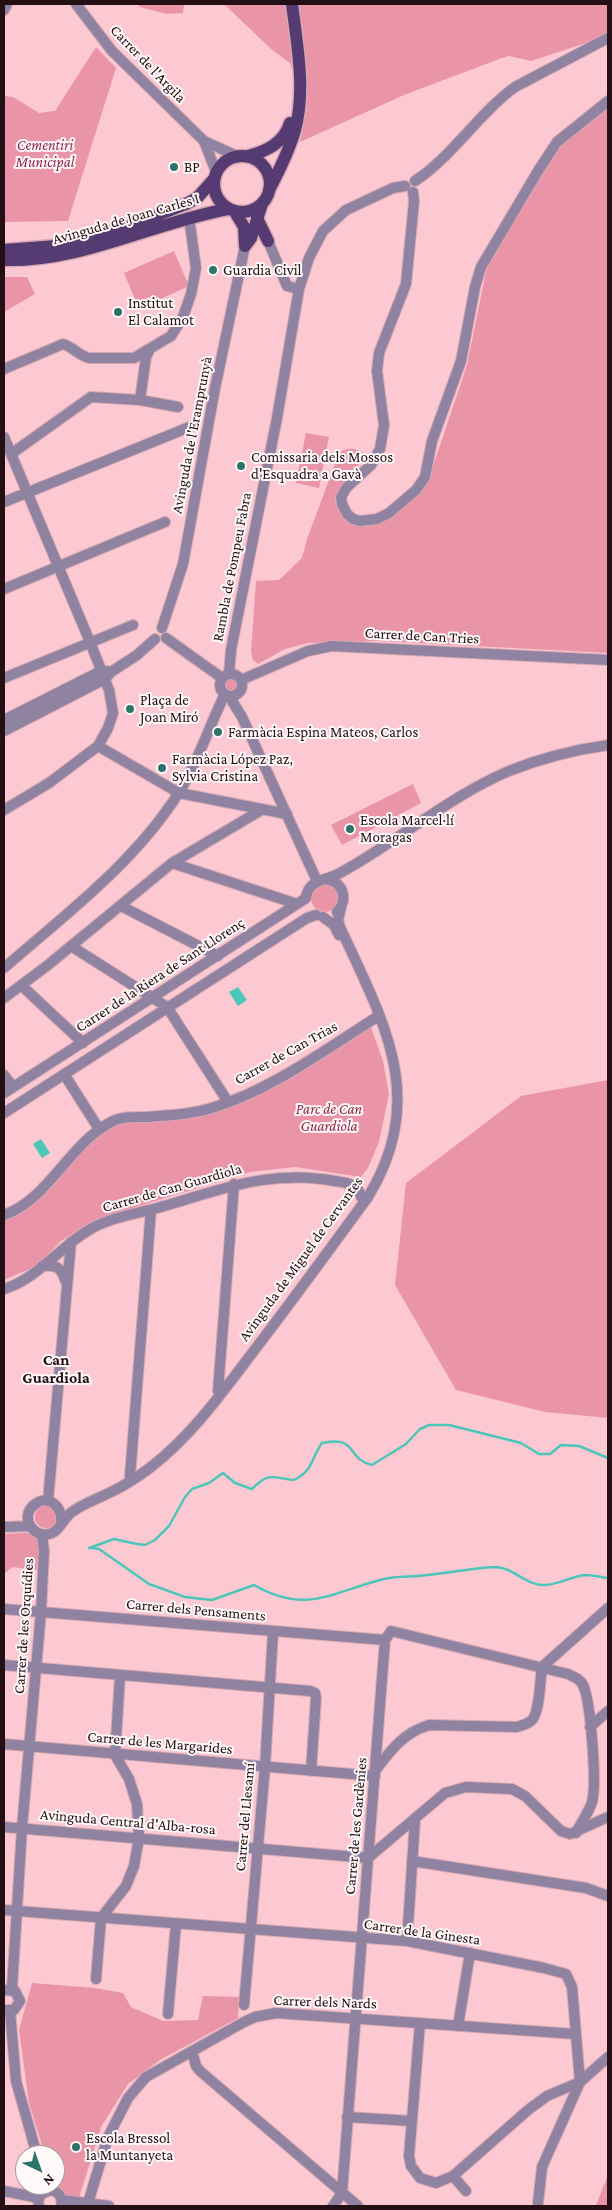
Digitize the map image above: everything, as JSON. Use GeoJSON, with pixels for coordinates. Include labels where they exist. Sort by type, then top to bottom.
{"type":"FeatureCollection","features":[{"type":"Feature","properties":{"kind":"main road"},"geometry":{"type":"LineString","coordinates":[[248,242],[244,227],[232,210],[216,196],[215,175],[225,161],[257,154],[277,144],[286,134],[292,112],[294,82],[286,4]]}},
{"type":"Feature","properties":{"kind":"main road"},"geometry":{"type":"LineString","coordinates":[[248,242],[262,204],[289,147],[299,108],[300,83],[292,4]]}},
{"type":"Feature","properties":{"kind":"main road"},"geometry":{"type":"LineString","coordinates":[[242,156],[257,160],[267,170],[270,180],[269,190]]}},
{"type":"Feature","properties":{"kind":"main road","name":"Avinguda de Joan Carles I"},"geometry":{"type":"LineString","coordinates":[[4,250],[56,246],[130,226],[197,198],[215,175]]}},
{"type":"Feature","properties":{"kind":"main road"},"geometry":{"type":"LineString","coordinates":[[232,210],[250,211],[262,204]]}},
{"type":"Feature","properties":{"kind":"main road","name":"Avinguda de Joan Carles I"},"geometry":{"type":"LineString","coordinates":[[4,260],[40,258],[75,252],[189,218],[232,210]]}},
{"type":"Feature","properties":{"kind":"main road"},"geometry":{"type":"LineString","coordinates":[[257,218],[268,241]]}},
{"type":"Feature","properties":{"kind":"main road"},"geometry":{"type":"LineString","coordinates":[[248,242],[260,237],[268,241]]}},
{"type":"Feature","properties":{"kind":"street"},"geometry":{"type":"LineString","coordinates":[[4,10],[7,4]]}},
{"type":"Feature","properties":{"kind":"street","name":"Carrer de l'Argila"},"geometry":{"type":"LineString","coordinates":[[76,4],[112,51],[204,141],[242,156]]}},
{"type":"Feature","properties":{"kind":"street"},"geometry":{"type":"LineString","coordinates":[[608,38],[514,87],[501,97],[450,152],[411,186],[414,202],[406,284],[379,353],[377,371],[384,425],[380,449],[371,465],[347,487],[342,497],[342,504],[347,514],[353,519],[360,521],[377,519],[389,513],[416,490],[425,477],[432,441],[465,344],[475,287],[481,267],[538,170],[557,142],[608,101]]}},
{"type":"Feature","properties":{"kind":"street","name":"Carrer de l'Argila"},"geometry":{"type":"LineString","coordinates":[[204,141],[215,175]]}},
{"type":"Feature","properties":{"kind":"street","name":"Rambla de Pompeu Fabra"},"geometry":{"type":"LineString","coordinates":[[226,676],[277,418],[299,289],[316,240],[329,224],[358,202],[392,188],[411,186]]}},
{"type":"Feature","properties":{"kind":"street"},"geometry":{"type":"LineString","coordinates":[[4,369],[62,344],[70,346],[83,356],[89,358],[128,360],[149,351],[171,336],[183,317],[191,294],[196,268],[189,218]]}},
{"type":"Feature","properties":{"kind":"street"},"geometry":{"type":"LineString","coordinates":[[268,241],[287,286],[299,289]]}},
{"type":"Feature","properties":{"kind":"street","name":"Avinguda de l'Eramprunyà"},"geometry":{"type":"LineString","coordinates":[[162,628],[184,564],[215,388],[248,242]]}},
{"type":"Feature","properties":{"kind":"street"},"geometry":{"type":"LineString","coordinates":[[140,400],[146,358],[149,351]]}},
{"type":"Feature","properties":{"kind":"street"},"geometry":{"type":"LineString","coordinates":[[11,454],[86,399],[96,397],[140,400],[178,407]]}},
{"type":"Feature","properties":{"kind":"street"},"geometry":{"type":"LineString","coordinates":[[4,502],[192,426]]}},
{"type":"Feature","properties":{"kind":"street"},"geometry":{"type":"LineString","coordinates":[[4,437],[90,642],[106,674],[113,713],[108,728],[98,746],[49,783],[4,810]]}},
{"type":"Feature","properties":{"kind":"street"},"geometry":{"type":"LineString","coordinates":[[4,588],[166,522]]}},
{"type":"Feature","properties":{"kind":"street"},"geometry":{"type":"LineString","coordinates":[[4,678],[133,624]]}},
{"type":"Feature","properties":{"kind":"street"},"geometry":{"type":"LineString","coordinates":[[155,639],[154,631],[162,628],[166,633],[166,638]]}},
{"type":"Feature","properties":{"kind":"street"},"geometry":{"type":"LineString","coordinates":[[166,638],[226,676],[235,674],[241,680],[242,688],[239,692],[241,714]]}},
{"type":"Feature","properties":{"kind":"street"},"geometry":{"type":"LineString","coordinates":[[155,639],[160,642],[166,638]]}},
{"type":"Feature","properties":{"kind":"street"},"geometry":{"type":"LineString","coordinates":[[4,731],[106,674],[137,655],[155,639]]}},
{"type":"Feature","properties":{"kind":"street","name":"Carrer de Can Tries"},"geometry":{"type":"LineString","coordinates":[[241,680],[308,651],[332,646],[608,660]]}},
{"type":"Feature","properties":{"kind":"street"},"geometry":{"type":"LineString","coordinates":[[4,720],[106,674]]}},
{"type":"Feature","properties":{"kind":"street"},"geometry":{"type":"LineString","coordinates":[[226,676],[220,688],[241,714],[287,814],[321,880]]}},
{"type":"Feature","properties":{"kind":"street"},"geometry":{"type":"LineString","coordinates":[[227,695],[239,692]]}},
{"type":"Feature","properties":{"kind":"street"},"geometry":{"type":"LineString","coordinates":[[4,968],[126,862],[153,830],[180,792],[227,695]]}},
{"type":"Feature","properties":{"kind":"street"},"geometry":{"type":"LineString","coordinates":[[321,880],[344,871],[495,777],[557,755],[608,745]]}},
{"type":"Feature","properties":{"kind":"street"},"geometry":{"type":"LineString","coordinates":[[98,746],[180,792],[287,814]]}},
{"type":"Feature","properties":{"kind":"street"},"geometry":{"type":"LineString","coordinates":[[4,998],[22,986],[172,864],[263,809]]}},
{"type":"Feature","properties":{"kind":"street"},"geometry":{"type":"LineString","coordinates":[[172,864],[301,901],[320,916]]}},
{"type":"Feature","properties":{"kind":"street"},"geometry":{"type":"LineString","coordinates":[[4,1114],[307,918],[333,915],[341,908],[344,898],[340,886],[340,878],[344,871]]}},
{"type":"Feature","properties":{"kind":"street"},"geometry":{"type":"LineString","coordinates":[[321,880],[334,882],[340,886]]}},
{"type":"Feature","properties":{"kind":"street","name":"Carrer de la Riera de Sant Llorenç"},"geometry":{"type":"LineString","coordinates":[[4,1093],[301,901],[309,888],[321,880]]}},
{"type":"Feature","properties":{"kind":"street"},"geometry":{"type":"LineString","coordinates":[[120,906],[218,956]]}},
{"type":"Feature","properties":{"kind":"street","name":"Avinguda de Miguel de Cervantes"},"geometry":{"type":"LineString","coordinates":[[61,1524],[71,1512],[140,1475],[180,1442],[198,1424],[221,1396],[368,1197],[381,1172],[393,1135],[396,1118],[398,1096],[396,1074],[383,1022],[340,927],[338,920],[341,908]]}},
{"type":"Feature","properties":{"kind":"street","name":"Avinguda de Miguel de Cervantes"},"geometry":{"type":"LineString","coordinates":[[52,1503],[75,1505],[130,1476],[157,1457],[184,1433],[218,1391],[361,1197],[372,1179],[383,1154],[393,1100],[392,1075],[388,1053],[377,1017],[336,929],[331,922],[320,916]]}},
{"type":"Feature","properties":{"kind":"street"},"geometry":{"type":"LineString","coordinates":[[71,946],[167,1008],[228,1102]]}},
{"type":"Feature","properties":{"kind":"street"},"geometry":{"type":"LineString","coordinates":[[22,986],[83,1043]]}},
{"type":"Feature","properties":{"kind":"street","name":"Carrer de Can Trias"},"geometry":{"type":"LineString","coordinates":[[4,1215],[25,1204],[98,1129],[115,1120],[199,1111],[228,1102],[287,1073],[377,1017]]}},
{"type":"Feature","properties":{"kind":"street"},"geometry":{"type":"LineString","coordinates":[[64,1074],[98,1129]]}},
{"type":"Feature","properties":{"kind":"street"},"geometry":{"type":"LineString","coordinates":[[4,1075],[13,1087]]}},
{"type":"Feature","properties":{"kind":"street","name":"Carrer de Can Guardiola"},"geometry":{"type":"LineString","coordinates":[[4,1290],[24,1279],[71,1242],[98,1225],[234,1184],[266,1178],[311,1177],[353,1184],[361,1197]]}},
{"type":"Feature","properties":{"kind":"street"},"geometry":{"type":"LineString","coordinates":[[218,1391],[234,1184]]}},
{"type":"Feature","properties":{"kind":"street"},"geometry":{"type":"LineString","coordinates":[[130,1476],[151,1210]]}},
{"type":"Feature","properties":{"kind":"street"},"geometry":{"type":"LineString","coordinates":[[52,1503],[66,1284],[71,1242]]}},
{"type":"Feature","properties":{"kind":"street"},"geometry":{"type":"LineString","coordinates":[[42,1266],[55,1266],[58,1268],[63,1274],[66,1284]]}},
{"type":"Feature","properties":{"kind":"street"},"geometry":{"type":"LineString","coordinates":[[42,1501],[52,1503],[62,1512],[61,1524],[54,1533],[42,1535],[34,1531],[30,1526],[28,1516],[33,1506],[42,1501]]}},
{"type":"Feature","properties":{"kind":"street"},"geometry":{"type":"LineString","coordinates":[[4,1527],[30,1526]]}},
{"type":"Feature","properties":{"kind":"street","name":"Carrer de les Orquídies"},"geometry":{"type":"LineString","coordinates":[[7,2010],[17,2008],[20,2001],[18,1993],[8,1990],[41,1612],[44,1551],[42,1535]]}},
{"type":"Feature","properties":{"kind":"street"},"geometry":{"type":"LineString","coordinates":[[375,1773],[402,1738],[416,1729],[429,1725],[517,1727],[527,1724],[533,1719],[536,1711],[542,1667],[608,1608]]}},
{"type":"Feature","properties":{"kind":"street","name":"Carrer dels Pensaments"},"geometry":{"type":"LineString","coordinates":[[4,1610],[385,1640]]}},
{"type":"Feature","properties":{"kind":"street"},"geometry":{"type":"LineString","coordinates":[[385,1640],[391,1631],[398,1631],[542,1667],[578,1678],[583,1686],[590,1727],[593,1782],[592,1802],[576,1833]]}},
{"type":"Feature","properties":{"kind":"street","name":"Carrer del Llesamí"},"geometry":{"type":"LineString","coordinates":[[244,2005],[273,1632]]}},
{"type":"Feature","properties":{"kind":"street","name":"Carrer de les Gardènies"},"geometry":{"type":"LineString","coordinates":[[342,2193],[385,1640]]}},
{"type":"Feature","properties":{"kind":"street"},"geometry":{"type":"LineString","coordinates":[[4,1665],[310,1691],[315,1693],[311,1771]]}},
{"type":"Feature","properties":{"kind":"street"},"geometry":{"type":"LineString","coordinates":[[96,1979],[101,1918],[126,1886],[136,1858],[139,1838],[137,1804],[129,1779],[115,1755],[120,1676]]}},
{"type":"Feature","properties":{"kind":"street"},"geometry":{"type":"LineString","coordinates":[[590,1727],[608,1711]]}},
{"type":"Feature","properties":{"kind":"street","name":"Carrer de les Margarides"},"geometry":{"type":"LineString","coordinates":[[4,1744],[311,1771],[375,1773]]}},
{"type":"Feature","properties":{"kind":"street"},"geometry":{"type":"LineString","coordinates":[[368,1858],[445,1793],[466,1787],[502,1787],[512,1789],[525,1796],[561,1831],[570,1834],[576,1833],[608,1817]]}},
{"type":"Feature","properties":{"kind":"street"},"geometry":{"type":"LineString","coordinates":[[407,1941],[415,1820]]}},
{"type":"Feature","properties":{"kind":"street","name":"Avinguda Central d'Alba-rosa"},"geometry":{"type":"LineString","coordinates":[[4,1827],[257,1847],[368,1858]]}},
{"type":"Feature","properties":{"kind":"street"},"geometry":{"type":"LineString","coordinates":[[412,1861],[586,1888],[608,1896]]}},
{"type":"Feature","properties":{"kind":"street","name":"Carrer de la Ginesta"},"geometry":{"type":"LineString","coordinates":[[4,1910],[407,1941],[566,1974],[572,1987],[580,2082]]}},
{"type":"Feature","properties":{"kind":"street"},"geometry":{"type":"LineString","coordinates":[[168,2014],[176,1924]]}},
{"type":"Feature","properties":{"kind":"street"},"geometry":{"type":"LineString","coordinates":[[458,2026],[470,1953]]}},
{"type":"Feature","properties":{"kind":"street"},"geometry":{"type":"LineString","coordinates":[[7,2010],[16,2081],[33,2145]]}},
{"type":"Feature","properties":{"kind":"street","name":"Carrer dels Nards"},"geometry":{"type":"LineString","coordinates":[[88,2202],[108,2137],[128,2098],[146,2077],[244,2022],[276,2013],[355,2017],[575,2034]]}},
{"type":"Feature","properties":{"kind":"street"},"geometry":{"type":"LineString","coordinates":[[420,2023],[409,2156],[411,2166],[420,2178],[436,2182],[453,2176],[528,2110],[547,2096],[580,2082],[608,2057]]}},
{"type":"Feature","properties":{"kind":"street"},"geometry":{"type":"LineString","coordinates":[[192,2051],[196,2066],[200,2070],[358,2206]]}},
{"type":"Feature","properties":{"kind":"street"},"geometry":{"type":"LineString","coordinates":[[538,2203],[542,2167],[580,2082]]}},
{"type":"Feature","properties":{"kind":"street"},"geometry":{"type":"LineString","coordinates":[[348,2117],[412,2121]]}},
{"type":"Feature","properties":{"kind":"street"},"geometry":{"type":"LineString","coordinates":[[453,2176],[466,2191]]}},
{"type":"Feature","properties":{"kind":"street"},"geometry":{"type":"LineString","coordinates":[[333,2206],[342,2193]]}},
{"type":"Feature","properties":{"kind":"street"},"geometry":{"type":"LineString","coordinates":[[62,2203],[88,2202],[109,2206]]}},
{"type":"Feature","properties":{"kind":"green space"},"geometry":{"type":"Polygon","coordinates":[[[138,4],[184,4],[183,13],[167,14],[140,7],[138,4]]]}},
{"type":"Feature","properties":{"kind":"green space"},"geometry":{"type":"Polygon","coordinates":[[[224,4],[608,4],[608,31],[589,42],[531,61],[509,56],[502,58],[404,95],[300,142],[307,108],[290,63],[271,49],[224,4]]]}},
{"type":"Feature","properties":{"kind":"green space","name":"Cementiri Municipal"},"geometry":{"type":"Polygon","coordinates":[[[96,47],[116,68],[68,221],[4,222],[4,96],[13,97],[39,113],[55,111],[96,47]]]}},
{"type":"Feature","properties":{"kind":"green space"},"geometry":{"type":"Polygon","coordinates":[[[608,106],[608,653],[378,641],[308,643],[285,649],[258,664],[253,660],[251,652],[256,581],[279,580],[302,558],[307,539],[339,453],[345,449],[352,449],[366,455],[336,494],[335,502],[349,523],[363,526],[373,525],[392,517],[421,492],[433,466],[467,365],[487,266],[518,211],[561,143],[608,106]]]}},
{"type":"Feature","properties":{"kind":"green space"},"geometry":{"type":"Polygon","coordinates":[[[174,251],[189,286],[139,309],[124,273],[174,251]]]}},
{"type":"Feature","properties":{"kind":"green space"},"geometry":{"type":"Polygon","coordinates":[[[4,277],[27,277],[35,294],[4,312],[4,277]]]}},
{"type":"Feature","properties":{"kind":"green space"},"geometry":{"type":"Polygon","coordinates":[[[306,433],[329,437],[319,488],[296,483],[306,433]]]}},
{"type":"Feature","properties":{"kind":"green space"},"geometry":{"type":"Polygon","coordinates":[[[231,677],[237,679],[239,685],[237,691],[231,693],[225,691],[223,685],[225,679],[231,677]]]}},
{"type":"Feature","properties":{"kind":"green space"},"geometry":{"type":"Polygon","coordinates":[[[413,784],[421,803],[342,845],[331,825],[413,784]]]}},
{"type":"Feature","properties":{"kind":"green space"},"geometry":{"type":"Polygon","coordinates":[[[325,884],[335,888],[339,898],[335,908],[325,912],[315,908],[311,898],[315,888],[325,884]]]}},
{"type":"Feature","properties":{"kind":"green space","name":"Parc de Can Guardiola"},"geometry":{"type":"Polygon","coordinates":[[[371,1027],[383,1061],[389,1094],[379,1142],[368,1168],[361,1177],[295,1167],[250,1172],[97,1219],[61,1241],[37,1266],[4,1280],[4,1220],[98,1133],[117,1122],[218,1110],[273,1088],[371,1027]]]}},
{"type":"Feature","properties":{"kind":"green space"},"geometry":{"type":"Polygon","coordinates":[[[608,1080],[608,1418],[545,1412],[456,1390],[395,1285],[406,1183],[521,1096],[608,1080]]]}},
{"type":"Feature","properties":{"kind":"green space"},"geometry":{"type":"Polygon","coordinates":[[[46,1506],[54,1509],[57,1517],[54,1525],[46,1528],[38,1525],[35,1517],[38,1509],[46,1506]]]}},
{"type":"Feature","properties":{"kind":"green space"},"geometry":{"type":"Polygon","coordinates":[[[30,1533],[39,1540],[38,1570],[12,1567],[4,1574],[4,1534],[30,1533]]]}},
{"type":"Feature","properties":{"kind":"green space"},"geometry":{"type":"Polygon","coordinates":[[[32,1983],[95,1988],[123,1993],[131,2007],[163,2021],[198,2020],[203,1996],[239,1997],[238,2018],[160,2060],[128,2084],[101,2127],[79,2198],[65,2195],[65,2145],[42,2145],[29,2103],[19,2030],[32,1983]]]}},
{"type":"Feature","properties":{"kind":"green space"},"geometry":{"type":"Polygon","coordinates":[[[608,2175],[608,2206],[597,2206],[596,2205],[608,2175]]]}},
{"type":"Feature","properties":{"kind":"water"},"geometry":{"type":"Polygon","coordinates":[[[238,987],[247,1000],[238,1006],[229,992],[238,987]]]}},
{"type":"Feature","properties":{"kind":"water"},"geometry":{"type":"Polygon","coordinates":[[[41,1139],[50,1153],[42,1158],[33,1144],[41,1139]]]}},
{"type":"Feature","properties":{"kind":"waterway"},"geometry":{"type":"LineString","coordinates":[[89,1548],[114,1539],[145,1545],[155,1540],[169,1526],[185,1497],[192,1489],[209,1483],[223,1473],[235,1483],[252,1489],[267,1478],[276,1477],[294,1480],[309,1468],[322,1443],[333,1441],[347,1445],[358,1458],[372,1465],[406,1444],[420,1429],[429,1425],[449,1425],[521,1443],[539,1454],[550,1454],[561,1445],[579,1446],[608,1458]]}},
{"type":"Feature","properties":{"kind":"waterway"},"geometry":{"type":"LineString","coordinates":[[91,1548],[99,1549],[149,1584],[185,1597],[212,1600],[254,1585],[291,1599],[307,1600],[322,1598],[389,1578],[495,1567],[508,1570],[538,1585],[550,1585],[585,1575],[608,1578]]}},
{"type":"Feature","properties":{"kind":"place","name":"BP"},"geometry":{"type":"Point","coordinates":[174,167]}},
{"type":"Feature","properties":{"kind":"place","name":"Guardia Civil"},"geometry":{"type":"Point","coordinates":[213,270]}},
{"type":"Feature","properties":{"kind":"place","name":"Institut El Calamot"},"geometry":{"type":"Point","coordinates":[118,312]}},
{"type":"Feature","properties":{"kind":"place","name":"Comissaria dels Mossos d'Esquadra a Gavà"},"geometry":{"type":"Point","coordinates":[241,466]}},
{"type":"Feature","properties":{"kind":"place","name":"Plaça de Joan Miró"},"geometry":{"type":"Point","coordinates":[130,709]}},
{"type":"Feature","properties":{"kind":"place","name":"Farmàcia Espina Mateos, Carlos"},"geometry":{"type":"Point","coordinates":[218,732]}},
{"type":"Feature","properties":{"kind":"place","name":"Farmàcia López Paz, Sylvia Cristina"},"geometry":{"type":"Point","coordinates":[162,768]}},
{"type":"Feature","properties":{"kind":"place","name":"Escola Marcel·lí Moragas"},"geometry":{"type":"Point","coordinates":[350,829]}},
{"type":"Feature","properties":{"kind":"place","name":"Escola Bressol la Muntanyeta"},"geometry":{"type":"Point","coordinates":[76,2147]}},
{"type":"Feature","properties":{"kind":"district","name":"Can Guardiola"},"geometry":{"type":"Point","coordinates":[56,1369]}}]}
